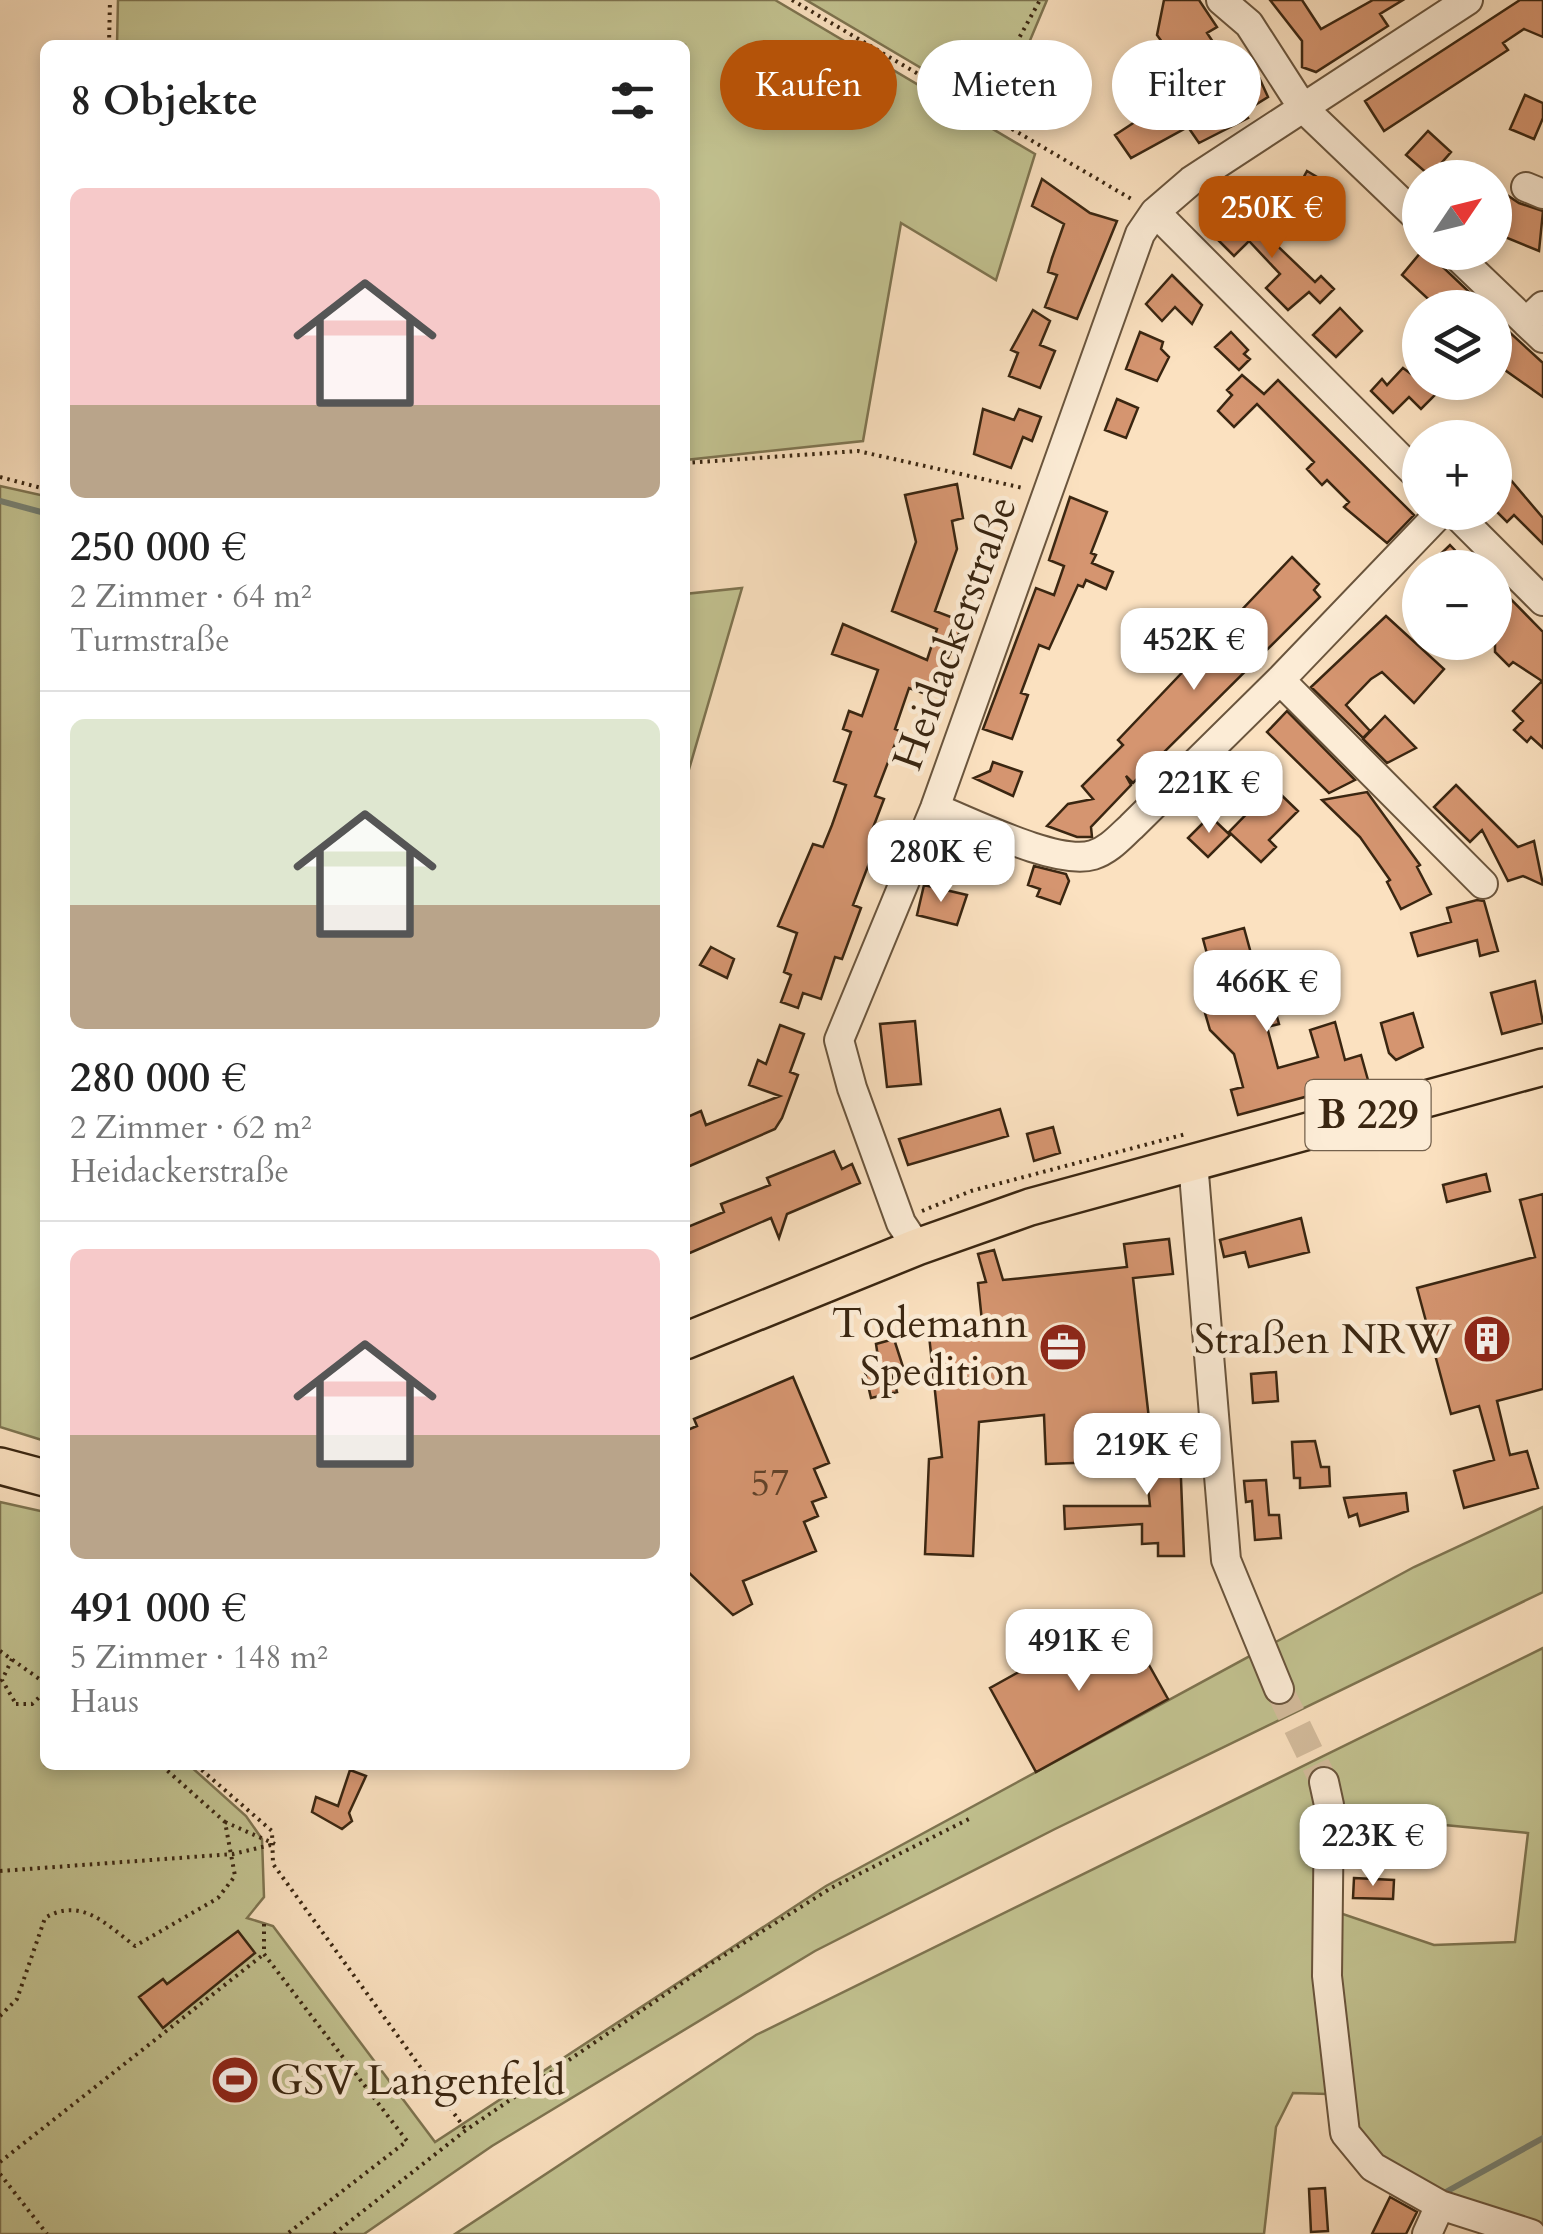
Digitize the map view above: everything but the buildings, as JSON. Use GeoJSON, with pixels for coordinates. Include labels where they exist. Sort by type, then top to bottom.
{"type":"FeatureCollection","features":[{"type":"Feature","properties":{"kind":"main road","name":"B 229"},"geometry":{"type":"LineString","coordinates":[[690,1339],[916,1246],[1034,1206],[1543,1067]]}},
{"type":"Feature","properties":{"kind":"main road"},"geometry":{"type":"LineString","coordinates":[[0,1466],[40,1477]]}},
{"type":"Feature","properties":{"kind":"street"},"geometry":{"type":"LineString","coordinates":[[1222,0],[1249,24],[1303,108],[1402,203]]}},
{"type":"Feature","properties":{"kind":"street"},"geometry":{"type":"LineString","coordinates":[[1402,460],[1154,212],[1191,180],[1468,0]]}},
{"type":"Feature","properties":{"kind":"street","name":"Heidackerstraße"},"geometry":{"type":"LineString","coordinates":[[916,1246],[901,1222],[852,1088],[840,1040],[934,808],[1140,234],[1154,212]]}},
{"type":"Feature","properties":{"kind":"street"},"geometry":{"type":"LineString","coordinates":[[1475,270],[1537,322]]}},
{"type":"Feature","properties":{"kind":"street"},"geometry":{"type":"LineString","coordinates":[[934,808],[1067,856],[1090,856],[1132,827],[1424,530]]}},
{"type":"Feature","properties":{"kind":"street"},"geometry":{"type":"LineString","coordinates":[[1472,530],[1543,601]]}},
{"type":"Feature","properties":{"kind":"street"},"geometry":{"type":"LineString","coordinates":[[1280,680],[1483,884]]}},
{"type":"Feature","properties":{"kind":"street"},"geometry":{"type":"LineString","coordinates":[[1193,1162],[1226,1560],[1278,1688]]}},
{"type":"Feature","properties":{"kind":"street"},"geometry":{"type":"LineString","coordinates":[[1324,1782],[1329,1805],[1327,1976],[1337,2099],[1344,2133],[1358,2155],[1440,2205],[1531,2234]]}},
{"type":"Feature","properties":{"kind":"street"},"geometry":{"type":"LineString","coordinates":[[1427,2234],[1440,2205]]}},
{"type":"Feature","properties":{"kind":"path"},"geometry":{"type":"LineString","coordinates":[[109,40],[110,0]]}},
{"type":"Feature","properties":{"kind":"path"},"geometry":{"type":"LineString","coordinates":[[792,0],[917,72]]}},
{"type":"Feature","properties":{"kind":"path"},"geometry":{"type":"LineString","coordinates":[[1018,40],[1040,0]]}},
{"type":"Feature","properties":{"kind":"path"},"geometry":{"type":"LineString","coordinates":[[1015,130],[1154,212]]}},
{"type":"Feature","properties":{"kind":"path"},"geometry":{"type":"LineString","coordinates":[[690,463],[858,451],[1048,492]]}},
{"type":"Feature","properties":{"kind":"path"},"geometry":{"type":"LineString","coordinates":[[0,477],[40,488]]}},
{"type":"Feature","properties":{"kind":"path"},"geometry":{"type":"LineString","coordinates":[[0,1651],[40,1679]]}},
{"type":"Feature","properties":{"kind":"path"},"geometry":{"type":"LineString","coordinates":[[12,1659],[2,1680],[16,1704],[13,1713]]}},
{"type":"Feature","properties":{"kind":"path"},"geometry":{"type":"LineString","coordinates":[[16,1704],[32,1704],[40,1697]]}},
{"type":"Feature","properties":{"kind":"path"},"geometry":{"type":"LineString","coordinates":[[167,1770],[225,1822],[275,1844]]}},
{"type":"Feature","properties":{"kind":"path"},"geometry":{"type":"LineString","coordinates":[[202,1770],[260,1816],[272,1831],[273,1864],[466,2130]]}},
{"type":"Feature","properties":{"kind":"path"},"geometry":{"type":"LineString","coordinates":[[334,2234],[466,2130],[830,1888],[973,1816]]}},
{"type":"Feature","properties":{"kind":"path"},"geometry":{"type":"LineString","coordinates":[[0,2016],[17,1998],[45,1918],[68,1908],[92,1914],[135,1946],[218,1898],[235,1876],[225,1822]]}},
{"type":"Feature","properties":{"kind":"path"},"geometry":{"type":"LineString","coordinates":[[0,1872],[232,1854],[275,1844]]}},
{"type":"Feature","properties":{"kind":"path"},"geometry":{"type":"LineString","coordinates":[[264,1924],[264,1954],[407,2142],[287,2234]]}},
{"type":"Feature","properties":{"kind":"path"},"geometry":{"type":"LineString","coordinates":[[0,2162],[264,1954]]}},
{"type":"Feature","properties":{"kind":"path"},"geometry":{"type":"LineString","coordinates":[[0,2174],[46,2234]]}},
{"type":"Feature","properties":{"kind":"green space"},"geometry":{"type":"Polygon","coordinates":[[[118,0],[775,0],[843,40],[720,40],[720,130],[897,130],[897,72],[917,84],[917,130],[994,130],[1035,154],[996,280],[901,223],[863,441],[690,459],[690,40],[117,40],[118,0]]]}},
{"type":"Feature","properties":{"kind":"green space"},"geometry":{"type":"Polygon","coordinates":[[[806,0],[1047,0],[1030,40],[917,40],[917,66],[897,54],[897,40],[874,40],[806,0]]]}},
{"type":"Feature","properties":{"kind":"green space"},"geometry":{"type":"Polygon","coordinates":[[[0,486],[40,495],[40,1439],[0,1427],[0,486]]]}},
{"type":"Feature","properties":{"kind":"green space"},"geometry":{"type":"Polygon","coordinates":[[[742,588],[690,766],[690,593],[742,588]]]}},
{"type":"Feature","properties":{"kind":"green space"},"geometry":{"type":"Polygon","coordinates":[[[0,1502],[40,1511],[40,1770],[195,1770],[246,1816],[262,1839],[264,1897],[247,1918],[273,1926],[435,2142],[826,1886],[1414,1567],[1543,1507],[1543,1592],[1055,1829],[815,1951],[492,2146],[364,2234],[0,2234],[0,1502]]]}},
{"type":"Feature","properties":{"kind":"green space"},"geometry":{"type":"Polygon","coordinates":[[[1543,1648],[1543,2223],[1517,2222],[1398,2171],[1358,2138],[1344,2082],[1337,1912],[1434,1945],[1515,1942],[1528,1833],[1317,1813],[1327,2094],[1293,2093],[1276,2127],[1264,2234],[455,2234],[756,2035],[1543,1648]]]}},
{"type":"Feature","properties":{"kind":"waterway"},"geometry":{"type":"LineString","coordinates":[[0,501],[40,512]]}},
{"type":"Feature","properties":{"kind":"waterway"},"geometry":{"type":"LineString","coordinates":[[1444,2193],[1543,2138]]}},
{"type":"Feature","properties":{"kind":"tunnel"},"geometry":{"type":"LineString","coordinates":[[1279,1689],[1324,1782]]}},
{"type":"Feature","properties":{"kind":"place","name":"Straßen NRW"},"geometry":{"type":"Point","coordinates":[1487,1339]}},
{"type":"Feature","properties":{"kind":"place","name":"Todemann Spedition"},"geometry":{"type":"Point","coordinates":[1063,1347]}},
{"type":"Feature","properties":{"kind":"place","name":"GSV Langenfeld"},"geometry":{"type":"Point","coordinates":[235,2080]}}]}
